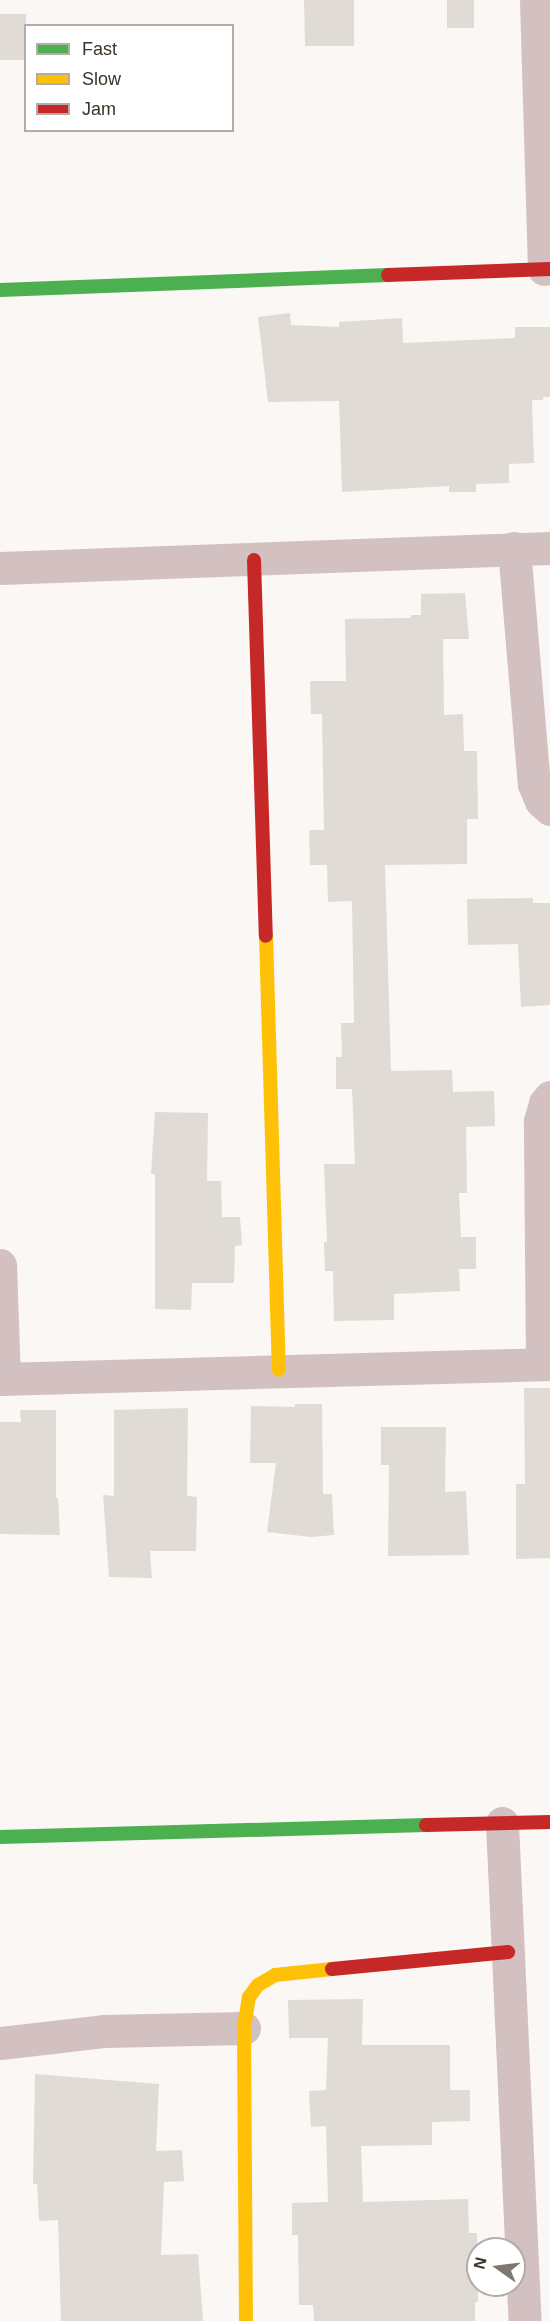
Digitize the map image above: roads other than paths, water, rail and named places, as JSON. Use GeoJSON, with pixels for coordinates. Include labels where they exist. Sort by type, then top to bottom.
{"type":"FeatureCollection","features":[{"type":"Feature","properties":{"kind":"street"},"geometry":{"type":"LineString","coordinates":[[0,291],[547,269],[536,0]]}},
{"type":"Feature","properties":{"kind":"street"},"geometry":{"type":"LineString","coordinates":[[0,568],[550,548]]}},
{"type":"Feature","properties":{"kind":"street"},"geometry":{"type":"LineString","coordinates":[[514,549],[534,784],[540,801],[550,809]]}},
{"type":"Feature","properties":{"kind":"street"},"geometry":{"type":"LineString","coordinates":[[255,560],[279,1371]]}},
{"type":"Feature","properties":{"kind":"street"},"geometry":{"type":"LineString","coordinates":[[0,1265],[2,1378],[546,1364],[540,1121],[545,1103],[550,1096]]}},
{"type":"Feature","properties":{"kind":"street"},"geometry":{"type":"LineString","coordinates":[[0,1837],[550,1822]]}},
{"type":"Feature","properties":{"kind":"street"},"geometry":{"type":"LineString","coordinates":[[502,1823],[508,1952],[533,2313]]}},
{"type":"Feature","properties":{"kind":"street"},"geometry":{"type":"LineString","coordinates":[[246,2321],[244,2028],[249,1997],[258,1985],[276,1975],[508,1952]]}},
{"type":"Feature","properties":{"kind":"street"},"geometry":{"type":"LineString","coordinates":[[0,2043],[103,2031],[244,2028]]}}]}
